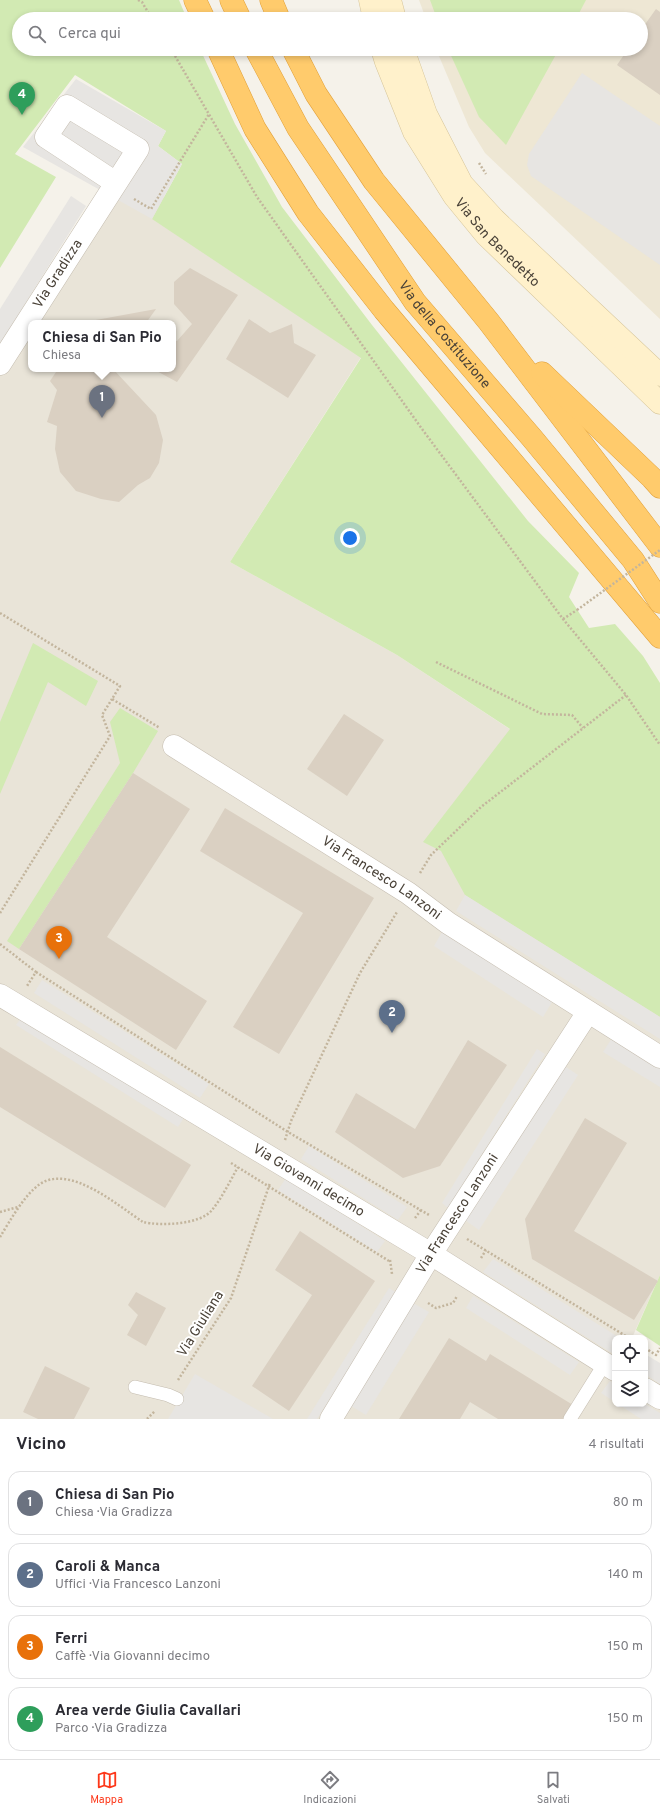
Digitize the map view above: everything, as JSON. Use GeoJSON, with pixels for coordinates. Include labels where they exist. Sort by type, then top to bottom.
{"type":"FeatureCollection","features":[{"type":"Feature","properties":{"kind":"highway"},"geometry":{"type":"LineString","coordinates":[[195,0],[201,12]]}},
{"type":"Feature","properties":{"kind":"highway"},"geometry":{"type":"LineString","coordinates":[[231,0],[237,12]]}},
{"type":"Feature","properties":{"kind":"highway"},"geometry":{"type":"LineString","coordinates":[[271,0],[276,12]]}},
{"type":"Feature","properties":{"kind":"highway"},"geometry":{"type":"LineString","coordinates":[[221,56],[255,129],[308,213],[384,310],[660,637]]}},
{"type":"Feature","properties":{"kind":"highway","name":"Via della Costituzione"},"geometry":{"type":"LineString","coordinates":[[260,56],[298,128],[415,302],[532,438],[633,560],[660,602]]}},
{"type":"Feature","properties":{"kind":"highway"},"geometry":{"type":"LineString","coordinates":[[297,56],[316,94],[374,181],[489,322],[660,546]]}},
{"type":"Feature","properties":{"kind":"highway"},"geometry":{"type":"LineString","coordinates":[[489,322],[660,487]]}},
{"type":"Feature","properties":{"kind":"street"},"geometry":{"type":"LineString","coordinates":[[370,0],[373,12]]}},
{"type":"Feature","properties":{"kind":"street"},"geometry":{"type":"LineString","coordinates":[[390,0],[393,12]]}},
{"type":"Feature","properties":{"kind":"street","name":"Via San Benedetto"},"geometry":{"type":"LineString","coordinates":[[384,56],[414,132],[454,196],[486,235],[660,403]]}},
{"type":"Feature","properties":{"kind":"street","name":"Via San Benedetto"},"geometry":{"type":"LineString","coordinates":[[405,56],[426,114],[462,184],[494,220],[660,375]]}},
{"type":"Feature","properties":{"kind":"street","name":"Via Gradizza"},"geometry":{"type":"LineString","coordinates":[[31,320],[122,189]]}},
{"type":"Feature","properties":{"kind":"street","name":"Via Gradizza"},"geometry":{"type":"LineString","coordinates":[[0,364],[28,324]]}},
{"type":"Feature","properties":{"kind":"street","name":"Via Francesco Lanzoni"},"geometry":{"type":"LineString","coordinates":[[174,746],[408,893],[448,923],[660,1057]]}},
{"type":"Feature","properties":{"kind":"street","name":"Via Giovanni decimo"},"geometry":{"type":"LineString","coordinates":[[8,1000],[431,1254],[610,1366]]}},
{"type":"Feature","properties":{"kind":"street","name":"Via Francesco Lanzoni"},"geometry":{"type":"LineString","coordinates":[[331,1419],[431,1254],[588,1012]]}},
{"type":"Feature","properties":{"kind":"street"},"geometry":{"type":"LineString","coordinates":[[648,1390],[660,1398]]}},
{"type":"Feature","properties":{"kind":"lane"},"geometry":{"type":"LineString","coordinates":[[570,1419],[610,1366]]}},
{"type":"Feature","properties":{"kind":"lane"},"geometry":{"type":"LineString","coordinates":[[135,1386],[173,1397]]}},
{"type":"Feature","properties":{"kind":"path"},"geometry":{"type":"LineString","coordinates":[[138,0],[142,2],[148,12]]}},
{"type":"Feature","properties":{"kind":"path"},"geometry":{"type":"LineString","coordinates":[[175,56],[257,197],[422,429],[563,619],[626,695],[660,745]]}},
{"type":"Feature","properties":{"kind":"path"},"geometry":{"type":"LineString","coordinates":[[122,189],[151,209],[209,114]]}},
{"type":"Feature","properties":{"kind":"path"},"geometry":{"type":"LineString","coordinates":[[478,162],[486,174]]}},
{"type":"Feature","properties":{"kind":"path"},"geometry":{"type":"LineString","coordinates":[[563,619],[660,550]]}},
{"type":"Feature","properties":{"kind":"path"},"geometry":{"type":"LineString","coordinates":[[0,613],[120,686],[102,714],[110,736],[0,913]]}},
{"type":"Feature","properties":{"kind":"path"},"geometry":{"type":"LineString","coordinates":[[436,662],[542,714],[572,714],[583,728]]}},
{"type":"Feature","properties":{"kind":"path"},"geometry":{"type":"LineString","coordinates":[[112,699],[165,732],[174,746]]}},
{"type":"Feature","properties":{"kind":"path"},"geometry":{"type":"LineString","coordinates":[[0,944],[36,972],[288,1132]]}},
{"type":"Feature","properties":{"kind":"path"},"geometry":{"type":"LineString","coordinates":[[8,1000],[36,972]]}},
{"type":"Feature","properties":{"kind":"path","name":"Via Giuliana"},"geometry":{"type":"LineString","coordinates":[[147,1419],[173,1397],[231,1298],[277,1161]]}},
{"type":"Feature","properties":{"kind":"path"},"geometry":{"type":"LineString","coordinates":[[0,1238],[18,1207],[40,1184],[55,1177],[82,1183],[143,1222],[153,1224],[191,1222],[211,1212],[238,1168]]}},
{"type":"Feature","properties":{"kind":"path"},"geometry":{"type":"LineString","coordinates":[[269,1187],[389,1261]]}},
{"type":"Feature","properties":{"kind":"path"},"geometry":{"type":"LineString","coordinates":[[0,1212],[18,1207]]}},
{"type":"Feature","properties":{"kind":"path"},"geometry":{"type":"LineString","coordinates":[[648,1350],[656,1355],[660,1348]]}},
{"type":"Feature","properties":{"kind":"shaded area"},"geometry":{"type":"Polygon","coordinates":[[[419,0],[660,0],[660,319],[485,153],[469,127],[439,56],[648,56],[648,12],[423,12],[419,0]]]}},
{"type":"Feature","properties":{"kind":"shaded area"},"geometry":{"type":"Polygon","coordinates":[[[582,73],[660,126],[660,265],[531,176],[527,165],[529,154],[582,73]]]}},
{"type":"Feature","properties":{"kind":"shaded area"},"geometry":{"type":"Polygon","coordinates":[[[76,79],[166,131],[158,146],[182,164],[152,219],[23,147],[76,79]]]}},
{"type":"Feature","properties":{"kind":"shaded area"},"geometry":{"type":"Polygon","coordinates":[[[116,164],[372,340],[230,562],[397,655],[546,753],[660,989],[660,1275],[633,1335],[612,1335],[612,1407],[648,1407],[648,1365],[660,1377],[660,1419],[0,1419],[0,344],[116,164]]]}},
{"type":"Feature","properties":{"kind":"shaded area"},"geometry":{"type":"Polygon","coordinates":[[[71,196],[86,206],[0,344],[0,309],[71,196]]]}},
{"type":"Feature","properties":{"kind":"shaded area"},"geometry":{"type":"Polygon","coordinates":[[[465,895],[660,1017],[660,1039],[456,911],[465,895]]]}},
{"type":"Feature","properties":{"kind":"shaded area"},"geometry":{"type":"Polygon","coordinates":[[[442,932],[552,1002],[543,1017],[434,946],[442,932]]]}},
{"type":"Feature","properties":{"kind":"shaded area"},"geometry":{"type":"Polygon","coordinates":[[[42,980],[209,1084],[200,1098],[34,993],[42,980]]]}},
{"type":"Feature","properties":{"kind":"shaded area"},"geometry":{"type":"Polygon","coordinates":[[[23,1015],[185,1116],[178,1127],[16,1025],[23,1015]]]}},
{"type":"Feature","properties":{"kind":"shaded area"},"geometry":{"type":"Polygon","coordinates":[[[612,1038],[660,1068],[660,1087],[603,1052],[612,1038]]]}},
{"type":"Feature","properties":{"kind":"shaded area"},"geometry":{"type":"Polygon","coordinates":[[[537,1049],[545,1054],[448,1208],[442,1203],[537,1049]]]}},
{"type":"Feature","properties":{"kind":"shaded area"},"geometry":{"type":"Polygon","coordinates":[[[563,1065],[578,1075],[479,1230],[465,1220],[563,1065]]]}},
{"type":"Feature","properties":{"kind":"shaded area"},"geometry":{"type":"Polygon","coordinates":[[[309,1146],[407,1207],[398,1220],[301,1159],[309,1146]]]}},
{"type":"Feature","properties":{"kind":"shaded area"},"geometry":{"type":"Polygon","coordinates":[[[286,1178],[385,1241],[377,1252],[278,1190],[286,1178]]]}},
{"type":"Feature","properties":{"kind":"shaded area"},"geometry":{"type":"Polygon","coordinates":[[[493,1259],[615,1335],[612,1335],[612,1353],[483,1272],[493,1259]]]}},
{"type":"Feature","properties":{"kind":"shaded area"},"geometry":{"type":"Polygon","coordinates":[[[389,1288],[397,1293],[317,1419],[307,1419],[389,1288]]]}},
{"type":"Feature","properties":{"kind":"shaded area"},"geometry":{"type":"Polygon","coordinates":[[[473,1296],[579,1362],[570,1375],[466,1308],[473,1296]]]}},
{"type":"Feature","properties":{"kind":"shaded area"},"geometry":{"type":"Polygon","coordinates":[[[413,1303],[429,1312],[366,1415],[351,1406],[413,1303]]]}},
{"type":"Feature","properties":{"kind":"shaded area"},"geometry":{"type":"Polygon","coordinates":[[[648,1356],[660,1363],[660,1384],[648,1376],[648,1356]]]}},
{"type":"Feature","properties":{"kind":"shaded area"},"geometry":{"type":"Polygon","coordinates":[[[195,1374],[273,1419],[168,1419],[195,1374]]]}},
{"type":"Feature","properties":{"kind":"shaded area"},"geometry":{"type":"Polygon","coordinates":[[[610,1381],[612,1383],[612,1400],[601,1393],[610,1381]]]}},
{"type":"Feature","properties":{"kind":"shaded area"},"geometry":{"type":"Polygon","coordinates":[[[648,1406],[660,1413],[660,1419],[641,1419],[623,1407],[648,1406]]]}},
{"type":"Feature","properties":{"kind":"green space"},"geometry":{"type":"Polygon","coordinates":[[[0,0],[179,0],[184,12],[12,12],[12,56],[203,56],[235,124],[282,207],[372,325],[528,521],[579,573],[569,597],[589,628],[615,624],[643,656],[660,683],[660,1017],[465,895],[441,851],[423,842],[510,729],[397,655],[230,562],[361,358],[152,219],[182,164],[158,146],[166,131],[75,75],[15,154],[56,177],[0,268],[0,0]]]}},
{"type":"Feature","properties":{"kind":"green space"},"geometry":{"type":"Polygon","coordinates":[[[430,0],[586,0],[580,12],[434,12],[430,0]]]}},
{"type":"Feature","properties":{"kind":"green space"},"geometry":{"type":"Polygon","coordinates":[[[451,56],[555,56],[506,145],[479,117],[451,56]]]}},
{"type":"Feature","properties":{"kind":"green space"},"geometry":{"type":"Polygon","coordinates":[[[33,643],[98,681],[86,706],[48,682],[0,794],[0,722],[33,643]]]}},
{"type":"Feature","properties":{"kind":"green space"},"geometry":{"type":"Polygon","coordinates":[[[120,708],[158,731],[133,773],[19,949],[7,941],[120,763],[110,722],[120,708]]]}},
{"type":"Feature","properties":{"kind":"green space"},"geometry":{"type":"Polygon","coordinates":[[[660,1275],[660,1346],[648,1338],[648,1335],[644,1335],[636,1330],[660,1275]]]}},
{"type":"Feature","properties":{"kind":"building"},"geometry":{"type":"Polygon","coordinates":[[[656,9],[660,12],[660,95],[617,65],[623,56],[648,56],[648,20],[656,9]]]}},
{"type":"Feature","properties":{"kind":"building"},"geometry":{"type":"Polygon","coordinates":[[[190,268],[238,295],[177,382],[159,372],[176,372],[176,341],[192,324],[174,304],[174,282],[190,268]]]}},
{"type":"Feature","properties":{"kind":"building"},"geometry":{"type":"Polygon","coordinates":[[[156,309],[148,320],[96,320],[156,309]]]}},
{"type":"Feature","properties":{"kind":"building"},"geometry":{"type":"Polygon","coordinates":[[[249,319],[270,333],[292,324],[294,343],[316,355],[288,398],[226,359],[249,319]]]}},
{"type":"Feature","properties":{"kind":"building"},"geometry":{"type":"Polygon","coordinates":[[[56,372],[116,372],[156,415],[163,440],[159,463],[150,478],[138,485],[119,502],[101,499],[76,491],[60,472],[55,449],[57,426],[47,422],[57,390],[50,381],[56,372]]]}},
{"type":"Feature","properties":{"kind":"building"},"geometry":{"type":"Polygon","coordinates":[[[344,714],[384,740],[347,796],[307,769],[344,714]]]}},
{"type":"Feature","properties":{"kind":"building"},"geometry":{"type":"Polygon","coordinates":[[[133,773],[190,809],[107,937],[207,1001],[176,1050],[19,949],[133,773]]]}},
{"type":"Feature","properties":{"kind":"building"},"geometry":{"type":"Polygon","coordinates":[[[225,808],[374,898],[279,1054],[233,1027],[303,913],[200,851],[225,808]]]}},
{"type":"Feature","properties":{"kind":"building"},"geometry":{"type":"Polygon","coordinates":[[[468,1040],[507,1065],[440,1166],[403,1178],[335,1132],[356,1093],[415,1129],[468,1040]]]}},
{"type":"Feature","properties":{"kind":"building"},"geometry":{"type":"Polygon","coordinates":[[[0,1047],[191,1165],[165,1208],[0,1107],[0,1047]]]}},
{"type":"Feature","properties":{"kind":"building"},"geometry":{"type":"Polygon","coordinates":[[[585,1118],[627,1143],[574,1231],[658,1281],[634,1320],[532,1259],[525,1219],[585,1118]]]}},
{"type":"Feature","properties":{"kind":"building"},"geometry":{"type":"Polygon","coordinates":[[[300,1231],[375,1281],[289,1411],[252,1386],[312,1295],[275,1270],[300,1231]]]}},
{"type":"Feature","properties":{"kind":"building"},"geometry":{"type":"Polygon","coordinates":[[[136,1292],[166,1308],[146,1346],[127,1335],[138,1315],[128,1305],[136,1292]]]}},
{"type":"Feature","properties":{"kind":"building"},"geometry":{"type":"Polygon","coordinates":[[[449,1338],[486,1361],[490,1354],[573,1405],[564,1419],[498,1419],[470,1402],[460,1419],[399,1419],[449,1338]]]}},
{"type":"Feature","properties":{"kind":"building"},"geometry":{"type":"Polygon","coordinates":[[[45,1366],[90,1388],[74,1419],[38,1419],[23,1412],[45,1366]]]}},
{"type":"Feature","properties":{"kind":"place","name":"Area verde Giulia Cavallari"},"geometry":{"type":"Point","coordinates":[22,115]}},
{"type":"Feature","properties":{"kind":"place","name":"Chiesa di San Pio"},"geometry":{"type":"Point","coordinates":[102,418]}},
{"type":"Feature","properties":{"kind":"place","name":"Ferri"},"geometry":{"type":"Point","coordinates":[59,959]}},
{"type":"Feature","properties":{"kind":"place","name":"Caroli & Manca"},"geometry":{"type":"Point","coordinates":[392,1033]}}]}
